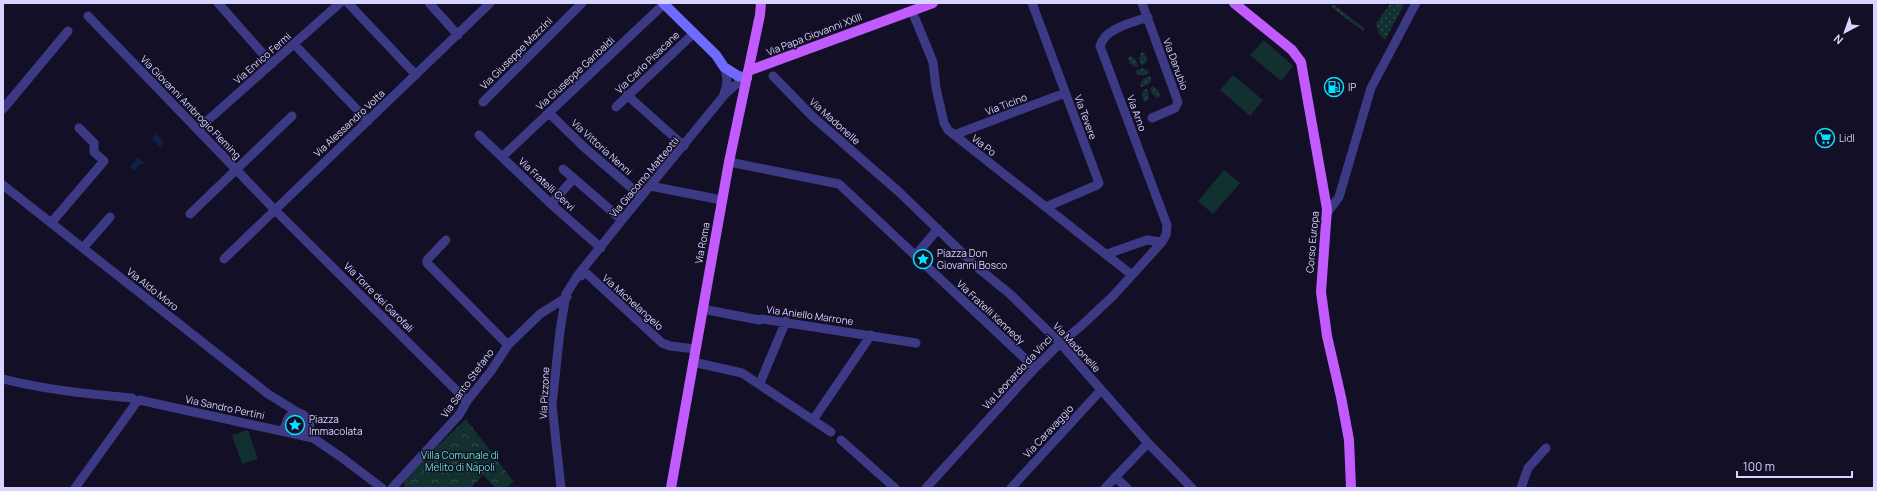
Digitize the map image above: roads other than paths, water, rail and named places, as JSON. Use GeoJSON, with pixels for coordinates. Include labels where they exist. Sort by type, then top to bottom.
{"type":"FeatureCollection","features":[{"type":"Feature","properties":{"kind":"main road","name":"Via Roma"},"geometry":{"type":"LineString","coordinates":[[671,488],[729,162],[743,92],[748,75],[761,3]]}},
{"type":"Feature","properties":{"kind":"main road","name":"Via Papa Giovanni XXIII"},"geometry":{"type":"LineString","coordinates":[[748,75],[916,7],[933,3]]}},
{"type":"Feature","properties":{"kind":"main road","name":"Corso Europa"},"geometry":{"type":"LineString","coordinates":[[1234,3],[1292,50],[1301,62],[1323,184],[1330,206],[1320,292],[1327,336],[1349,440],[1351,488]]}},
{"type":"Feature","properties":{"kind":"street"},"geometry":{"type":"LineString","coordinates":[[218,3],[272,64]]}},
{"type":"Feature","properties":{"kind":"street","name":"Via Enrico Fermi"},"geometry":{"type":"LineString","coordinates":[[198,129],[340,3]]}},
{"type":"Feature","properties":{"kind":"street"},"geometry":{"type":"LineString","coordinates":[[348,3],[416,75]]}},
{"type":"Feature","properties":{"kind":"street"},"geometry":{"type":"LineString","coordinates":[[428,3],[458,34]]}},
{"type":"Feature","properties":{"kind":"street","name":"Via Alessandro Volta"},"geometry":{"type":"LineString","coordinates":[[224,259],[274,209],[490,3]]}},
{"type":"Feature","properties":{"kind":"street","name":"Via Giuseppe Mazzini"},"geometry":{"type":"LineString","coordinates":[[483,102],[582,3]]}},
{"type":"Feature","properties":{"kind":"street"},"geometry":{"type":"LineString","coordinates":[[663,3],[716,55],[724,67],[738,76],[748,75]]}},
{"type":"Feature","properties":{"kind":"street","name":"Via Giuseppe Garibaldi"},"geometry":{"type":"LineString","coordinates":[[502,157],[663,3]]}},
{"type":"Feature","properties":{"kind":"street","name":"Via Tevere"},"geometry":{"type":"LineString","coordinates":[[1032,3],[1099,183],[1046,207]]}},
{"type":"Feature","properties":{"kind":"street","name":"Via Danubio"},"geometry":{"type":"LineString","coordinates":[[1142,3],[1178,104],[1173,110],[1152,118]]}},
{"type":"Feature","properties":{"kind":"street"},"geometry":{"type":"LineString","coordinates":[[1330,206],[1342,190],[1371,88],[1416,3]]}},
{"type":"Feature","properties":{"kind":"street","name":"Via Po"},"geometry":{"type":"LineString","coordinates":[[916,7],[934,62],[935,83],[944,123],[954,135],[1132,275]]}},
{"type":"Feature","properties":{"kind":"street","name":"Via Arno"},"geometry":{"type":"LineString","coordinates":[[1148,17],[1109,33],[1105,36],[1100,46],[1166,225],[1166,235],[1162,242]]}},
{"type":"Feature","properties":{"kind":"street","name":"Via Giovanni Ambrogio Fleming"},"geometry":{"type":"LineString","coordinates":[[90,18],[274,209]]}},
{"type":"Feature","properties":{"kind":"street"},"geometry":{"type":"LineString","coordinates":[[3,110],[68,31]]}},
{"type":"Feature","properties":{"kind":"street","name":"Via Carlo Pisacane"},"geometry":{"type":"LineString","coordinates":[[616,107],[694,32]]}},
{"type":"Feature","properties":{"kind":"street"},"geometry":{"type":"LineString","coordinates":[[294,44],[368,121]]}},
{"type":"Feature","properties":{"kind":"street","name":"Via Giacomo Matteotti"},"geometry":{"type":"LineString","coordinates":[[722,99],[727,84],[727,73],[724,67]]}},
{"type":"Feature","properties":{"kind":"street","name":"Via Giacomo Matteotti"},"geometry":{"type":"LineString","coordinates":[[564,299],[583,270],[640,196],[684,146],[722,99],[734,86],[748,75]]}},
{"type":"Feature","properties":{"kind":"street","name":"Via Madonelle"},"geometry":{"type":"LineString","coordinates":[[773,76],[813,116],[938,229],[978,268],[1010,294],[1060,343],[1148,443],[1192,488]]}},
{"type":"Feature","properties":{"kind":"street"},"geometry":{"type":"LineString","coordinates":[[734,86],[743,92]]}},
{"type":"Feature","properties":{"kind":"street","name":"Via Ticino"},"geometry":{"type":"LineString","coordinates":[[954,135],[1065,93]]}},
{"type":"Feature","properties":{"kind":"street"},"geometry":{"type":"LineString","coordinates":[[627,96],[684,146]]}},
{"type":"Feature","properties":{"kind":"street","name":"Via Vittoria Nenni"},"geometry":{"type":"LineString","coordinates":[[549,113],[640,196]]}},
{"type":"Feature","properties":{"kind":"street"},"geometry":{"type":"LineString","coordinates":[[190,214],[292,116]]}},
{"type":"Feature","properties":{"kind":"street"},"geometry":{"type":"LineString","coordinates":[[51,223],[104,161],[94,152],[95,146],[93,141],[79,128]]}},
{"type":"Feature","properties":{"kind":"street","name":"Via Fratelli Cervi"},"geometry":{"type":"LineString","coordinates":[[479,134],[551,204],[601,248]]}},
{"type":"Feature","properties":{"kind":"street","name":"Via Fratelli Kennedy"},"geometry":{"type":"LineString","coordinates":[[729,162],[836,183],[1035,368]]}},
{"type":"Feature","properties":{"kind":"street"},"geometry":{"type":"LineString","coordinates":[[563,169],[622,220]]}},
{"type":"Feature","properties":{"kind":"street"},"geometry":{"type":"LineString","coordinates":[[551,204],[574,178]]}},
{"type":"Feature","properties":{"kind":"street"},"geometry":{"type":"LineString","coordinates":[[1323,184],[1332,192],[1342,190]]}},
{"type":"Feature","properties":{"kind":"street","name":"Via Aldo Moro"},"geometry":{"type":"LineString","coordinates":[[3,185],[268,394],[294,412]]}},
{"type":"Feature","properties":{"kind":"street"},"geometry":{"type":"LineString","coordinates":[[650,186],[722,200]]}},
{"type":"Feature","properties":{"kind":"street","name":"Via Torre dei Garofali"},"geometry":{"type":"LineString","coordinates":[[274,209],[467,401]]}},
{"type":"Feature","properties":{"kind":"street"},"geometry":{"type":"LineString","coordinates":[[83,248],[110,217]]}},
{"type":"Feature","properties":{"kind":"street"},"geometry":{"type":"LineString","coordinates":[[915,256],[938,229]]}},
{"type":"Feature","properties":{"kind":"street"},"geometry":{"type":"LineString","coordinates":[[446,240],[427,261],[427,264],[508,345]]}},
{"type":"Feature","properties":{"kind":"street"},"geometry":{"type":"LineString","coordinates":[[1106,254],[1147,240],[1162,242]]}},
{"type":"Feature","properties":{"kind":"street","name":"Via Leonardo da Vinci"},"geometry":{"type":"LineString","coordinates":[[926,488],[1035,368],[1060,343],[1094,315],[1162,242]]}},
{"type":"Feature","properties":{"kind":"street","name":"Via Michelangelo"},"geometry":{"type":"LineString","coordinates":[[583,270],[662,343],[670,346],[695,349]]}},
{"type":"Feature","properties":{"kind":"street","name":"Via Santo Stefano"},"geometry":{"type":"LineString","coordinates":[[396,486],[454,421],[467,401],[491,371],[508,345],[540,314],[564,299]]}},
{"type":"Feature","properties":{"kind":"street","name":"Via Pizzone"},"geometry":{"type":"LineString","coordinates":[[561,488],[559,458],[553,424],[552,406],[564,299]]}},
{"type":"Feature","properties":{"kind":"street","name":"Via Aniello Marrone"},"geometry":{"type":"LineString","coordinates":[[702,309],[759,320],[786,321],[916,343]]}},
{"type":"Feature","properties":{"kind":"street"},"geometry":{"type":"LineString","coordinates":[[760,383],[786,321]]}},
{"type":"Feature","properties":{"kind":"street"},"geometry":{"type":"LineString","coordinates":[[814,420],[871,335]]}},
{"type":"Feature","properties":{"kind":"street"},"geometry":{"type":"LineString","coordinates":[[693,362],[742,373],[760,383],[831,432]]}},
{"type":"Feature","properties":{"kind":"street","name":"Via Sandro Pertini"},"geometry":{"type":"LineString","coordinates":[[3,379],[26,385],[134,402],[285,429],[306,435]]}},
{"type":"Feature","properties":{"kind":"street","name":"Via Caravaggio"},"geometry":{"type":"LineString","coordinates":[[1011,488],[1101,390]]}},
{"type":"Feature","properties":{"kind":"street"},"geometry":{"type":"LineString","coordinates":[[75,488],[134,402]]}},
{"type":"Feature","properties":{"kind":"street"},"geometry":{"type":"LineString","coordinates":[[285,429],[286,421],[294,412],[306,417],[326,446]]}},
{"type":"Feature","properties":{"kind":"street"},"geometry":{"type":"LineString","coordinates":[[311,426],[306,435],[326,446],[382,488]]}},
{"type":"Feature","properties":{"kind":"street"},"geometry":{"type":"LineString","coordinates":[[841,440],[895,488]]}},
{"type":"Feature","properties":{"kind":"street"},"geometry":{"type":"LineString","coordinates":[[1105,488],[1148,443]]}},
{"type":"Feature","properties":{"kind":"street"},"geometry":{"type":"LineString","coordinates":[[1521,488],[1528,468],[1546,448]]}},
{"type":"Feature","properties":{"kind":"street"},"geometry":{"type":"LineString","coordinates":[[1116,477],[1127,488]]}},
{"type":"Feature","properties":{"kind":"water"},"geometry":{"type":"Polygon","coordinates":[[[156,134],[164,142],[160,147],[152,139],[156,134]]]}},
{"type":"Feature","properties":{"kind":"water"},"geometry":{"type":"Polygon","coordinates":[[[138,157],[144,163],[142,165],[140,164],[134,171],[130,167],[138,157]]]}},
{"type":"Feature","properties":{"kind":"place","name":"IP"},"geometry":{"type":"Point","coordinates":[1334,87]}},
{"type":"Feature","properties":{"kind":"place","name":"Lidl"},"geometry":{"type":"Point","coordinates":[1825,138]}},
{"type":"Feature","properties":{"kind":"place","name":"Piazza Don Giovanni Bosco"},"geometry":{"type":"Point","coordinates":[923,259]}},
{"type":"Feature","properties":{"kind":"place","name":"Piazza Immacolata"},"geometry":{"type":"Point","coordinates":[295,425]}},
{"type":"Feature","properties":{"kind":"park label","name":"Villa Comunale di Melito di Napoli"},"geometry":{"type":"Point","coordinates":[460,460]}}]}
